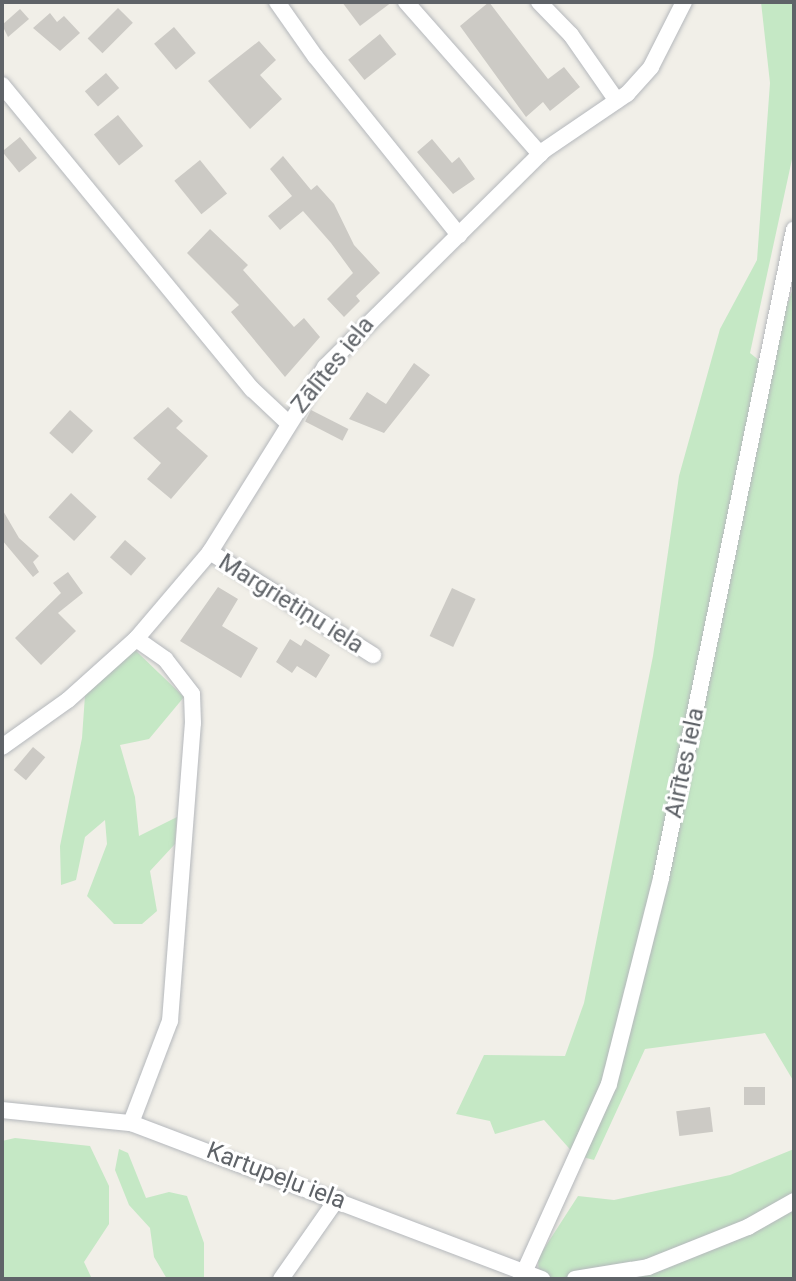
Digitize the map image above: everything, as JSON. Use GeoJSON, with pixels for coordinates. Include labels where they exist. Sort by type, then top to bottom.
{"type":"FeatureCollection","features":[{"type":"Feature","properties":{"kind":"street"},"geometry":{"type":"LineString","coordinates":[[277,2],[315,56],[459,235]]}},
{"type":"Feature","properties":{"kind":"street"},"geometry":{"type":"LineString","coordinates":[[406,2],[540,154]]}},
{"type":"Feature","properties":{"kind":"street"},"geometry":{"type":"LineString","coordinates":[[539,2],[571,35],[617,101]]}},
{"type":"Feature","properties":{"kind":"street","name":"Zālītes iela"},"geometry":{"type":"LineString","coordinates":[[2,747],[68,700],[136,639],[210,552],[287,422],[366,321],[540,154],[617,101],[651,67],[684,2]]}},
{"type":"Feature","properties":{"kind":"street"},"geometry":{"type":"LineString","coordinates":[[2,85],[252,389],[287,422]]}},
{"type":"Feature","properties":{"kind":"street","name":"Airītes iela"},"geometry":{"type":"LineString","coordinates":[[522,1276],[609,1084],[661,878],[794,230]]}},
{"type":"Feature","properties":{"kind":"street","name":"Margrietiņu iela"},"geometry":{"type":"LineString","coordinates":[[210,552],[373,655]]}},
{"type":"Feature","properties":{"kind":"street"},"geometry":{"type":"LineString","coordinates":[[131,1123],[170,1021],[193,723],[192,694],[165,659],[136,639]]}},
{"type":"Feature","properties":{"kind":"street","name":"Kartupeļu iela"},"geometry":{"type":"LineString","coordinates":[[2,1110],[131,1123],[337,1199],[522,1276],[542,1279]]}},
{"type":"Feature","properties":{"kind":"street"},"geometry":{"type":"LineString","coordinates":[[281,1279],[337,1199]]}},
{"type":"Feature","properties":{"kind":"street"},"geometry":{"type":"LineString","coordinates":[[575,1279],[648,1267],[748,1227],[794,1201]]}},
{"type":"Feature","properties":{"kind":"green space"},"geometry":{"type":"Polygon","coordinates":[[[761,2],[794,2],[794,150],[750,353],[765,365],[794,286],[794,1082],[765,1033],[645,1049],[594,1160],[575,1155],[544,1120],[495,1134],[490,1121],[456,1114],[484,1055],[565,1056],[584,1003],[653,656],[679,476],[720,329],[757,260],[770,83],[761,2]]]}},
{"type":"Feature","properties":{"kind":"green space"},"geometry":{"type":"Polygon","coordinates":[[[134,649],[184,697],[149,739],[120,745],[135,797],[139,836],[177,817],[175,844],[150,871],[157,911],[142,924],[114,924],[87,896],[107,844],[105,820],[85,837],[76,880],[61,885],[60,846],[82,738],[85,695],[134,649]]]}},
{"type":"Feature","properties":{"kind":"green space"},"geometry":{"type":"Polygon","coordinates":[[[15,1138],[90,1146],[109,1186],[109,1224],[84,1262],[92,1279],[2,1279],[2,1141],[15,1138]]]}},
{"type":"Feature","properties":{"kind":"green space"},"geometry":{"type":"Polygon","coordinates":[[[119,1149],[128,1153],[146,1198],[169,1192],[187,1196],[204,1243],[204,1279],[167,1279],[154,1257],[150,1228],[129,1205],[115,1170],[119,1149]]]}},
{"type":"Feature","properties":{"kind":"green space"},"geometry":{"type":"Polygon","coordinates":[[[794,1149],[794,1279],[539,1279],[538,1258],[578,1196],[614,1200],[730,1175],[794,1149]]]}},
{"type":"Feature","properties":{"kind":"building"},"geometry":{"type":"Polygon","coordinates":[[[342,2],[392,2],[360,26],[342,2]]]}},
{"type":"Feature","properties":{"kind":"building"},"geometry":{"type":"Polygon","coordinates":[[[489,2],[548,79],[564,67],[580,87],[550,111],[543,102],[526,117],[460,26],[489,2]]]}},
{"type":"Feature","properties":{"kind":"building"},"geometry":{"type":"Polygon","coordinates":[[[118,8],[133,23],[102,53],[88,38],[118,8]]]}},
{"type":"Feature","properties":{"kind":"building"},"geometry":{"type":"Polygon","coordinates":[[[20,9],[29,19],[8,37],[2,25],[20,9]]]}},
{"type":"Feature","properties":{"kind":"building"},"geometry":{"type":"Polygon","coordinates":[[[50,13],[57,22],[64,16],[80,33],[60,51],[33,28],[50,13]]]}},
{"type":"Feature","properties":{"kind":"building"},"geometry":{"type":"Polygon","coordinates":[[[174,27],[196,53],[176,70],[154,44],[174,27]]]}},
{"type":"Feature","properties":{"kind":"building"},"geometry":{"type":"Polygon","coordinates":[[[380,34],[396,54],[364,80],[348,60],[380,34]]]}},
{"type":"Feature","properties":{"kind":"building"},"geometry":{"type":"Polygon","coordinates":[[[259,41],[276,60],[260,75],[282,99],[250,129],[208,81],[259,41]]]}},
{"type":"Feature","properties":{"kind":"building"},"geometry":{"type":"Polygon","coordinates":[[[106,73],[119,88],[98,106],[85,91],[106,73]]]}},
{"type":"Feature","properties":{"kind":"building"},"geometry":{"type":"Polygon","coordinates":[[[118,115],[143,146],[119,166],[94,135],[118,115]]]}},
{"type":"Feature","properties":{"kind":"building"},"geometry":{"type":"Polygon","coordinates":[[[20,137],[37,158],[19,172],[2,151],[20,137]]]}},
{"type":"Feature","properties":{"kind":"building"},"geometry":{"type":"Polygon","coordinates":[[[432,139],[452,163],[459,157],[475,179],[453,194],[417,152],[432,139]]]}},
{"type":"Feature","properties":{"kind":"building"},"geometry":{"type":"Polygon","coordinates":[[[283,156],[311,190],[317,185],[334,204],[354,245],[380,273],[356,296],[360,301],[344,317],[327,299],[353,273],[331,243],[303,211],[280,230],[268,216],[292,196],[270,169],[283,156]]]}},
{"type":"Feature","properties":{"kind":"building"},"geometry":{"type":"Polygon","coordinates":[[[200,160],[227,193],[201,214],[174,181],[200,160]]]}},
{"type":"Feature","properties":{"kind":"building"},"geometry":{"type":"Polygon","coordinates":[[[210,229],[248,265],[243,270],[294,327],[304,318],[320,337],[285,377],[231,312],[239,305],[187,253],[210,229]]]}},
{"type":"Feature","properties":{"kind":"building"},"geometry":{"type":"Polygon","coordinates":[[[414,363],[430,375],[384,433],[349,419],[367,392],[386,404],[414,363]]]}},
{"type":"Feature","properties":{"kind":"building"},"geometry":{"type":"Polygon","coordinates":[[[168,407],[183,421],[176,428],[208,456],[171,499],[147,479],[161,463],[133,438],[168,407]]]}},
{"type":"Feature","properties":{"kind":"building"},"geometry":{"type":"Polygon","coordinates":[[[70,410],[93,431],[72,454],[49,433],[70,410]]]}},
{"type":"Feature","properties":{"kind":"building"},"geometry":{"type":"Polygon","coordinates":[[[311,410],[348,429],[343,441],[305,422],[311,410]]]}},
{"type":"Feature","properties":{"kind":"building"},"geometry":{"type":"Polygon","coordinates":[[[71,493],[97,517],[74,541],[48,517],[71,493]]]}},
{"type":"Feature","properties":{"kind":"building"},"geometry":{"type":"Polygon","coordinates":[[[2,509],[19,538],[39,556],[33,562],[39,572],[33,577],[2,540],[2,509]]]}},
{"type":"Feature","properties":{"kind":"building"},"geometry":{"type":"Polygon","coordinates":[[[125,540],[146,558],[131,576],[110,557],[125,540]]]}},
{"type":"Feature","properties":{"kind":"building"},"geometry":{"type":"Polygon","coordinates":[[[68,572],[83,593],[58,613],[76,631],[41,665],[15,638],[61,593],[53,583],[68,572]]]}},
{"type":"Feature","properties":{"kind":"building"},"geometry":{"type":"Polygon","coordinates":[[[218,587],[238,599],[222,626],[258,648],[241,678],[180,641],[218,587]]]}},
{"type":"Feature","properties":{"kind":"building"},"geometry":{"type":"Polygon","coordinates":[[[452,588],[476,599],[453,647],[430,636],[452,588]]]}},
{"type":"Feature","properties":{"kind":"building"},"geometry":{"type":"Polygon","coordinates":[[[290,639],[301,646],[305,639],[330,655],[316,678],[297,666],[292,673],[276,662],[290,639]]]}},
{"type":"Feature","properties":{"kind":"building"},"geometry":{"type":"Polygon","coordinates":[[[33,747],[45,757],[26,780],[14,770],[33,747]]]}},
{"type":"Feature","properties":{"kind":"building"},"geometry":{"type":"Polygon","coordinates":[[[744,1087],[765,1087],[765,1105],[744,1105],[744,1087]]]}},
{"type":"Feature","properties":{"kind":"building"},"geometry":{"type":"Polygon","coordinates":[[[710,1107],[713,1132],[679,1136],[676,1111],[710,1107]]]}}]}
